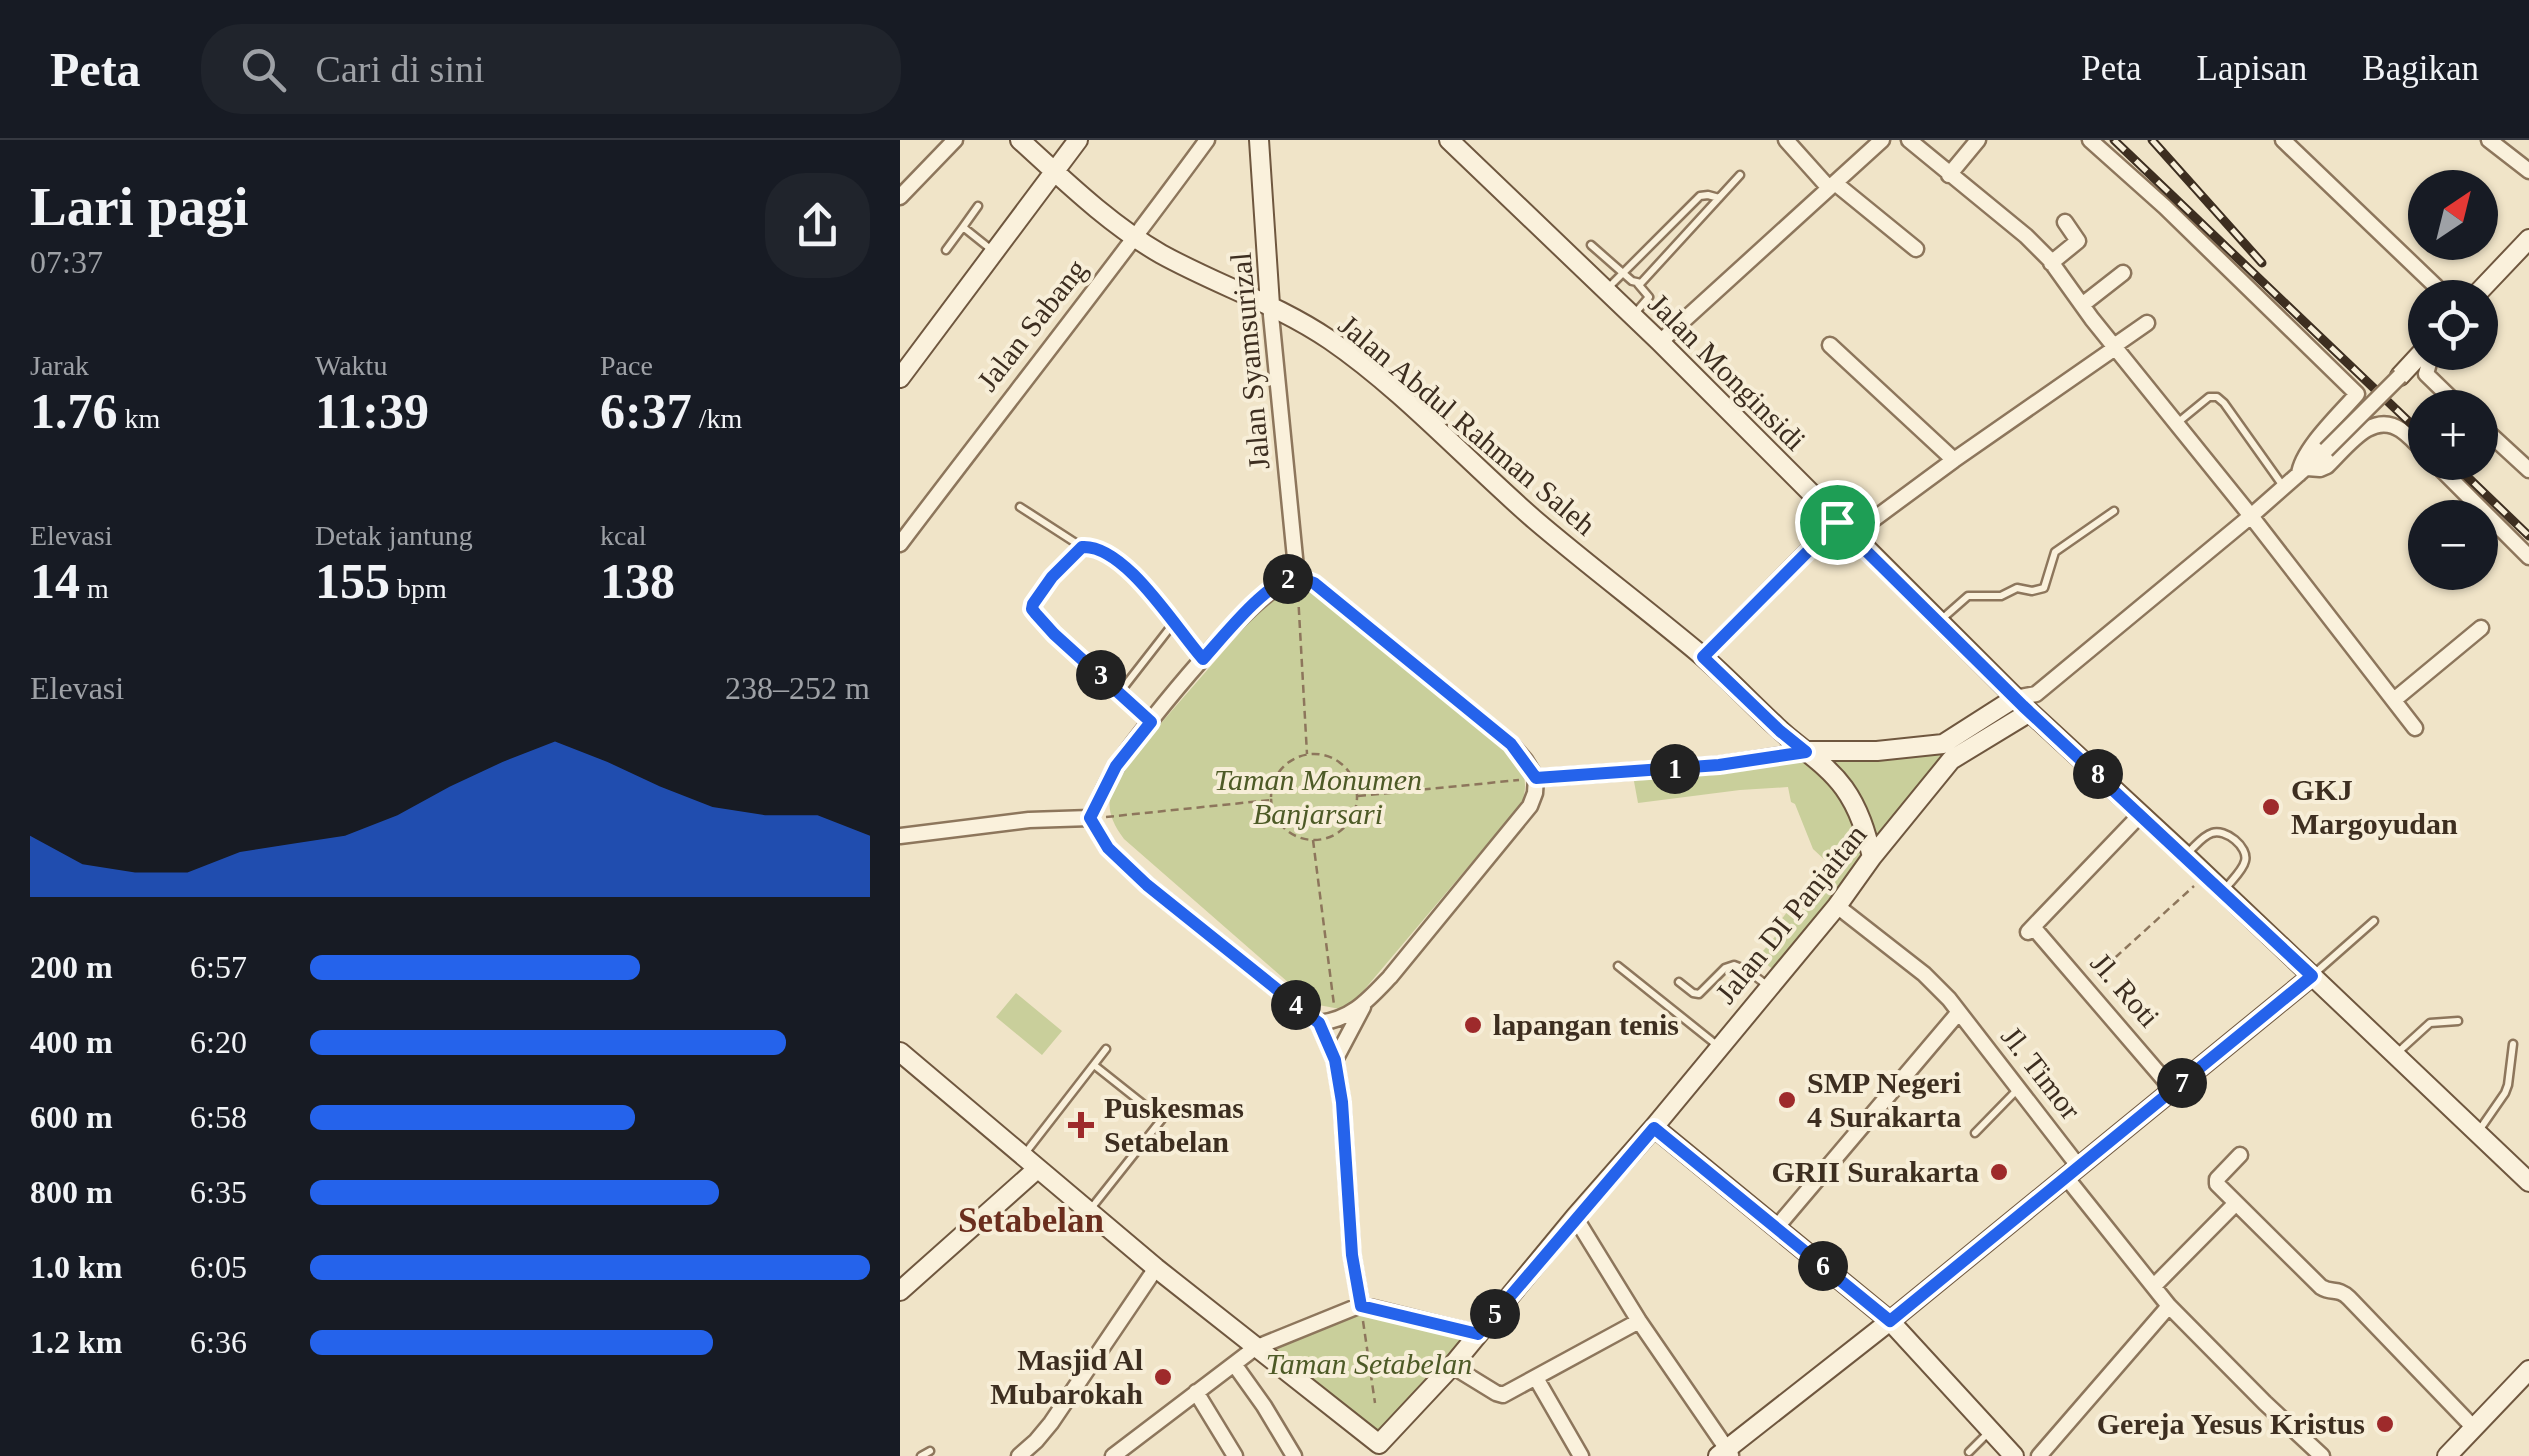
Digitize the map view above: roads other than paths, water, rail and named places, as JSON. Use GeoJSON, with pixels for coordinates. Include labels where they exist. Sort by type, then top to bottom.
{"type":"FeatureCollection","features":[{"type":"Feature","properties":{"kind":"main road","name":"Jalan Abdul Rahman Saleh"},"geometry":{"type":"LineString","coordinates":[[1020,140],[1135,238],[1270,304],[1334,342],[1532,518],[1703,657],[1780,731],[1826,768],[1857,809],[1872,858]]}},
{"type":"Feature","properties":{"kind":"main road"},"geometry":{"type":"LineString","coordinates":[[900,378],[1078,140]]}},
{"type":"Feature","properties":{"kind":"main road","name":"Jalan Syamsurizal"},"geometry":{"type":"LineString","coordinates":[[1259,140],[1270,304]]}},
{"type":"Feature","properties":{"kind":"main road","name":"Jalan Monginsidi"},"geometry":{"type":"LineString","coordinates":[[1449,140],[1660,342],[2015,698],[2033,703],[2141,814],[2529,1182]]}},
{"type":"Feature","properties":{"kind":"main road"},"geometry":{"type":"LineString","coordinates":[[2490,280],[2529,239]]}},
{"type":"Feature","properties":{"kind":"main road"},"geometry":{"type":"LineString","coordinates":[[2400,376],[2408,367]]}},
{"type":"Feature","properties":{"kind":"main road"},"geometry":{"type":"LineString","coordinates":[[1806,752],[1947,752],[2015,698]]}},
{"type":"Feature","properties":{"kind":"main road","name":"Jalan DI Panjaitan"},"geometry":{"type":"LineString","coordinates":[[1380,1450],[1837,906],[1947,752],[2033,703]]}},
{"type":"Feature","properties":{"kind":"main road"},"geometry":{"type":"LineString","coordinates":[[1725,1454],[2312,976]]}},
{"type":"Feature","properties":{"kind":"main road"},"geometry":{"type":"LineString","coordinates":[[900,1052],[1088,1212],[1380,1450]]}},
{"type":"Feature","properties":{"kind":"main road"},"geometry":{"type":"LineString","coordinates":[[1654,1128],[1890,1321],[2014,1456]]}},
{"type":"Feature","properties":{"kind":"main road"},"geometry":{"type":"LineString","coordinates":[[900,1291],[1030,1163]]}},
{"type":"Feature","properties":{"kind":"main road"},"geometry":{"type":"LineString","coordinates":[[2447,1456],[2529,1370]]}},
{"type":"Feature","properties":{"kind":"street"},"geometry":{"type":"LineString","coordinates":[[904,189],[955,140]]}},
{"type":"Feature","properties":{"kind":"street","name":"Jalan Sabang"},"geometry":{"type":"LineString","coordinates":[[900,544],[1206,140]]}},
{"type":"Feature","properties":{"kind":"street"},"geometry":{"type":"LineString","coordinates":[[1786,140],[1832,185],[1916,249]]}},
{"type":"Feature","properties":{"kind":"street"},"geometry":{"type":"LineString","coordinates":[[1660,342],[1882,140]]}},
{"type":"Feature","properties":{"kind":"street"},"geometry":{"type":"LineString","coordinates":[[1909,140],[2026,236],[2051,263],[2415,728]]}},
{"type":"Feature","properties":{"kind":"street"},"geometry":{"type":"LineString","coordinates":[[1949,175],[1978,140]]}},
{"type":"Feature","properties":{"kind":"street"},"geometry":{"type":"LineString","coordinates":[[2090,140],[2165,207],[2357,394],[2310,450],[2302,462],[2303,471]]}},
{"type":"Feature","properties":{"kind":"street"},"geometry":{"type":"LineString","coordinates":[[2282,140],[2429,280]]}},
{"type":"Feature","properties":{"kind":"street"},"geometry":{"type":"LineString","coordinates":[[2489,140],[2529,171]]}},
{"type":"Feature","properties":{"kind":"street"},"geometry":{"type":"LineString","coordinates":[[2051,263],[2078,241],[2065,222]]}},
{"type":"Feature","properties":{"kind":"street"},"geometry":{"type":"LineString","coordinates":[[2082,305],[2122,273]]}},
{"type":"Feature","properties":{"kind":"street","name":"Jalan Syamsurizal"},"geometry":{"type":"LineString","coordinates":[[1270,304],[1298,578]]}},
{"type":"Feature","properties":{"kind":"street"},"geometry":{"type":"LineString","coordinates":[[1851,536],[2147,323]]}},
{"type":"Feature","properties":{"kind":"street"},"geometry":{"type":"LineString","coordinates":[[1830,344],[1954,460]]}},
{"type":"Feature","properties":{"kind":"street"},"geometry":{"type":"LineString","coordinates":[[2427,370],[2426,374],[2442,390]]}},
{"type":"Feature","properties":{"kind":"street"},"geometry":{"type":"LineString","coordinates":[[2033,703],[2303,471],[2400,376]]}},
{"type":"Feature","properties":{"kind":"street"},"geometry":{"type":"LineString","coordinates":[[2303,471],[2328,466],[2367,428],[2393,425],[2408,435]]}},
{"type":"Feature","properties":{"kind":"street"},"geometry":{"type":"LineString","coordinates":[[2498,442],[2529,470]]}},
{"type":"Feature","properties":{"kind":"street"},"geometry":{"type":"LineString","coordinates":[[2452,480],[2529,557]]}},
{"type":"Feature","properties":{"kind":"street"},"geometry":{"type":"LineString","coordinates":[[1703,657],[1837,522]]}},
{"type":"Feature","properties":{"kind":"street"},"geometry":{"type":"LineString","coordinates":[[1090,818],[1116,766],[1203,659],[1246,612],[1289,578],[1314,583],[1511,744],[1536,778],[1530,806],[1366,1002],[1344,1018],[1319,1023]]}},
{"type":"Feature","properties":{"kind":"street"},"geometry":{"type":"LineString","coordinates":[[2394,700],[2482,628]]}},
{"type":"Feature","properties":{"kind":"street"},"geometry":{"type":"LineString","coordinates":[[1536,778],[1719,765],[1806,752]]}},
{"type":"Feature","properties":{"kind":"street","name":"Jl. Roti"},"geometry":{"type":"LineString","coordinates":[[2141,814],[2030,929],[2085,986],[2173,1090]]}},
{"type":"Feature","properties":{"kind":"street"},"geometry":{"type":"LineString","coordinates":[[900,836],[1029,820],[1090,818]]}},
{"type":"Feature","properties":{"kind":"street"},"geometry":{"type":"LineString","coordinates":[[1090,818],[1108,848],[1147,885],[1319,1023],[1335,1060],[1342,1102],[1352,1255],[1361,1306]]}},
{"type":"Feature","properties":{"kind":"street","name":"Jl. Timor"},"geometry":{"type":"LineString","coordinates":[[1837,906],[1924,974],[1960,1012],[2169,1306],[2322,1456]]}},
{"type":"Feature","properties":{"kind":"street"},"geometry":{"type":"LineString","coordinates":[[1335,1060],[1366,1002]]}},
{"type":"Feature","properties":{"kind":"street"},"geometry":{"type":"LineString","coordinates":[[1776,1228],[1960,1012]]}},
{"type":"Feature","properties":{"kind":"street"},"geometry":{"type":"LineString","coordinates":[[2240,1156],[2216,1181],[2320,1288],[2343,1292],[2474,1428]]}},
{"type":"Feature","properties":{"kind":"street"},"geometry":{"type":"LineString","coordinates":[[2154,1286],[2236,1203]]}},
{"type":"Feature","properties":{"kind":"street"},"geometry":{"type":"LineString","coordinates":[[1576,1217],[1725,1454]]}},
{"type":"Feature","properties":{"kind":"street"},"geometry":{"type":"LineString","coordinates":[[1019,1456],[1051,1423],[1156,1268]]}},
{"type":"Feature","properties":{"kind":"street"},"geometry":{"type":"LineString","coordinates":[[1118,1454],[1256,1348],[1361,1306],[1478,1334]]}},
{"type":"Feature","properties":{"kind":"street"},"geometry":{"type":"LineString","coordinates":[[2038,1456],[2169,1306]]}},
{"type":"Feature","properties":{"kind":"street"},"geometry":{"type":"LineString","coordinates":[[1452,1366],[1503,1395],[1640,1321]]}},
{"type":"Feature","properties":{"kind":"street"},"geometry":{"type":"LineString","coordinates":[[1234,1364],[1294,1456]]}},
{"type":"Feature","properties":{"kind":"street"},"geometry":{"type":"LineString","coordinates":[[1536,1378],[1580,1456]]}},
{"type":"Feature","properties":{"kind":"street"},"geometry":{"type":"LineString","coordinates":[[1196,1392],[1235,1456]]}},
{"type":"Feature","properties":{"kind":"lane"},"geometry":{"type":"LineString","coordinates":[[1637,284],[1646,279],[1740,175]]}},
{"type":"Feature","properties":{"kind":"lane"},"geometry":{"type":"LineString","coordinates":[[1606,290],[1700,196],[1719,198]]}},
{"type":"Feature","properties":{"kind":"lane"},"geometry":{"type":"LineString","coordinates":[[946,250],[978,206]]}},
{"type":"Feature","properties":{"kind":"lane"},"geometry":{"type":"LineString","coordinates":[[963,227],[994,252]]}},
{"type":"Feature","properties":{"kind":"lane"},"geometry":{"type":"LineString","coordinates":[[1591,245],[1649,297],[1633,316]]}},
{"type":"Feature","properties":{"kind":"lane"},"geometry":{"type":"LineString","coordinates":[[2176,424],[2209,396],[2217,398],[2284,487]]}},
{"type":"Feature","properties":{"kind":"lane"},"geometry":{"type":"LineString","coordinates":[[1020,507],[1082,547]]}},
{"type":"Feature","properties":{"kind":"lane"},"geometry":{"type":"LineString","coordinates":[[1938,622],[1968,596],[2000,596],[2017,588],[2044,588],[2056,552],[2114,511]]}},
{"type":"Feature","properties":{"kind":"lane"},"geometry":{"type":"LineString","coordinates":[[1151,722],[1032,609],[1052,577],[1082,547],[1091,546],[1119,561],[1203,659]]}},
{"type":"Feature","properties":{"kind":"lane"},"geometry":{"type":"LineString","coordinates":[[1120,692],[1173,624]]}},
{"type":"Feature","properties":{"kind":"lane"},"geometry":{"type":"LineString","coordinates":[[2185,855],[2210,834],[2230,836],[2246,857],[2223,891]]}},
{"type":"Feature","properties":{"kind":"lane"},"geometry":{"type":"LineString","coordinates":[[2312,976],[2374,921]]}},
{"type":"Feature","properties":{"kind":"lane"},"geometry":{"type":"LineString","coordinates":[[1679,982],[1699,994],[1725,968],[1734,965],[1770,986]]}},
{"type":"Feature","properties":{"kind":"lane"},"geometry":{"type":"LineString","coordinates":[[1618,966],[1718,1046]]}},
{"type":"Feature","properties":{"kind":"lane"},"geometry":{"type":"LineString","coordinates":[[2395,1054],[2430,1023],[2458,1022]]}},
{"type":"Feature","properties":{"kind":"lane"},"geometry":{"type":"LineString","coordinates":[[2477,1133],[2505,1093],[2513,1044]]}},
{"type":"Feature","properties":{"kind":"lane"},"geometry":{"type":"LineString","coordinates":[[1030,1163],[1106,1050]]}},
{"type":"Feature","properties":{"kind":"lane"},"geometry":{"type":"LineString","coordinates":[[1088,1212],[1162,1119],[1094,1065]]}},
{"type":"Feature","properties":{"kind":"lane"},"geometry":{"type":"LineString","coordinates":[[1975,1133],[2018,1089]]}},
{"type":"Feature","properties":{"kind":"lane"},"geometry":{"type":"LineString","coordinates":[[1969,1452],[1990,1430]]}},
{"type":"Feature","properties":{"kind":"lane"},"geometry":{"type":"LineString","coordinates":[[921,1456],[930,1451]]}},
{"type":"Feature","properties":{"kind":"railway"},"geometry":{"type":"LineString","coordinates":[[2114,140],[2408,421]]}},
{"type":"Feature","properties":{"kind":"railway"},"geometry":{"type":"LineString","coordinates":[[2152,140],[2262,263]]}},
{"type":"Feature","properties":{"kind":"railway"},"geometry":{"type":"LineString","coordinates":[[2471,480],[2529,536]]}},
{"type":"Feature","properties":{"kind":"place","name":"GKJ Margoyudan"},"geometry":{"type":"Point","coordinates":[2271,807]}},
{"type":"Feature","properties":{"kind":"place","name":"lapangan tenis"},"geometry":{"type":"Point","coordinates":[1473,1025]}},
{"type":"Feature","properties":{"kind":"place","name":"SMP Negeri 4 Surakarta"},"geometry":{"type":"Point","coordinates":[1787,1100]}},
{"type":"Feature","properties":{"kind":"place","name":"Puskesmas Setabelan"},"geometry":{"type":"Point","coordinates":[1081,1125]}},
{"type":"Feature","properties":{"kind":"place","name":"GRII Surakarta"},"geometry":{"type":"Point","coordinates":[1999,1172]}},
{"type":"Feature","properties":{"kind":"place","name":"Masjid Al Mubarokah"},"geometry":{"type":"Point","coordinates":[1163,1377]}},
{"type":"Feature","properties":{"kind":"place","name":"Gereja Yesus Kristus"},"geometry":{"type":"Point","coordinates":[2385,1424]}},
{"type":"Feature","properties":{"kind":"district","name":"Setabelan"},"geometry":{"type":"Point","coordinates":[1031,1220]}},
{"type":"Feature","properties":{"kind":"park label","name":"Taman Monumen Banjarsari"},"geometry":{"type":"Point","coordinates":[1318,797]}},
{"type":"Feature","properties":{"kind":"park label","name":"Taman Setabelan"},"geometry":{"type":"Point","coordinates":[1369,1364]}}]}
